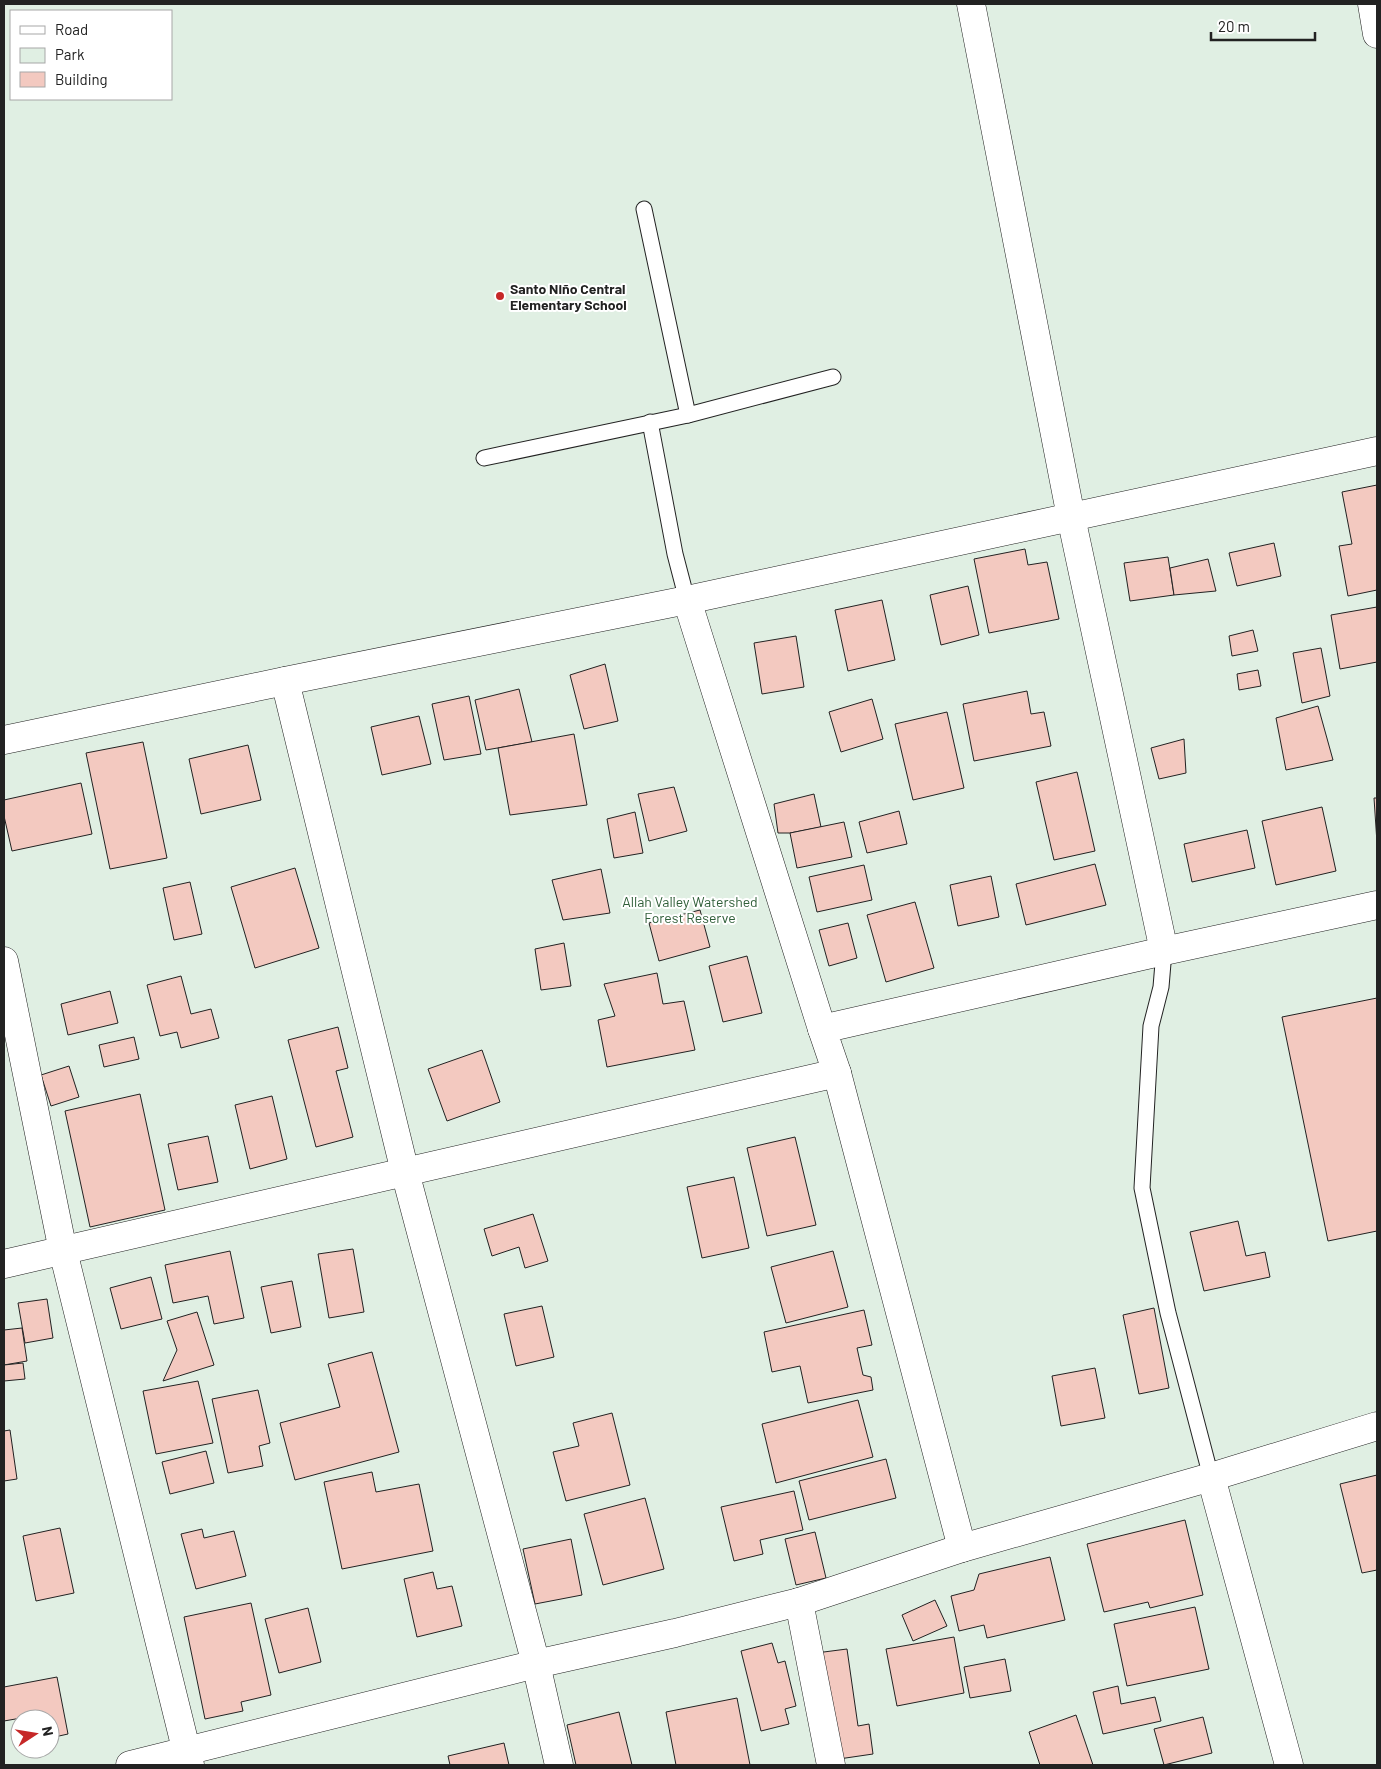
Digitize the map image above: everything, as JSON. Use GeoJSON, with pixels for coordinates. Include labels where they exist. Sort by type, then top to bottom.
{"type":"FeatureCollection","features":[{"type":"Feature","properties":{"kind":"street"},"geometry":{"type":"LineString","coordinates":[[971,4],[1071,517],[1164,951]]}},
{"type":"Feature","properties":{"kind":"street"},"geometry":{"type":"LineString","coordinates":[[1372,4],[1377,34]]}},
{"type":"Feature","properties":{"kind":"street"},"geometry":{"type":"LineString","coordinates":[[4,740],[687,600],[1377,451]]}},
{"type":"Feature","properties":{"kind":"street"},"geometry":{"type":"LineString","coordinates":[[687,600],[837,1073],[962,1548]]}},
{"type":"Feature","properties":{"kind":"street"},"geometry":{"type":"LineString","coordinates":[[285,681],[405,1172],[536,1664],[559,1765]]}},
{"type":"Feature","properties":{"kind":"street"},"geometry":{"type":"LineString","coordinates":[[822,1029],[1164,951],[1377,905]]}},
{"type":"Feature","properties":{"kind":"street"},"geometry":{"type":"LineString","coordinates":[[4,961],[63,1251],[189,1759]]}},
{"type":"Feature","properties":{"kind":"street"},"geometry":{"type":"LineString","coordinates":[[4,1264],[837,1073]]}},
{"type":"Feature","properties":{"kind":"street"},"geometry":{"type":"LineString","coordinates":[[130,1765],[189,1759],[536,1664],[675,1633],[799,1602],[962,1548],[1211,1477],[1377,1426]]}},
{"type":"Feature","properties":{"kind":"street"},"geometry":{"type":"LineString","coordinates":[[1211,1477],[1289,1765]]}},
{"type":"Feature","properties":{"kind":"street"},"geometry":{"type":"LineString","coordinates":[[799,1602],[831,1765]]}},
{"type":"Feature","properties":{"kind":"lane"},"geometry":{"type":"LineString","coordinates":[[644,209],[688,415]]}},
{"type":"Feature","properties":{"kind":"lane"},"geometry":{"type":"LineString","coordinates":[[484,458],[688,415],[833,377]]}},
{"type":"Feature","properties":{"kind":"lane"},"geometry":{"type":"LineString","coordinates":[[650,422],[675,554],[687,600]]}},
{"type":"Feature","properties":{"kind":"lane"},"geometry":{"type":"LineString","coordinates":[[1164,951],[1161,987],[1151,1026],[1142,1188],[1168,1314],[1211,1477]]}},
{"type":"Feature","properties":{"kind":"green space","name":"Allah Valley Watershed Forest Reserve"},"geometry":{"type":"Polygon","coordinates":[[[4,4],[1377,4],[1377,1765],[4,1765],[4,4]]]}},
{"type":"Feature","properties":{"kind":"building"},"geometry":{"type":"Polygon","coordinates":[[[1377,485],[1377,590],[1348,596],[1339,546],[1352,544],[1342,492],[1377,485]]]}},
{"type":"Feature","properties":{"kind":"building"},"geometry":{"type":"Polygon","coordinates":[[[1274,543],[1281,576],[1237,586],[1229,553],[1274,543]]]}},
{"type":"Feature","properties":{"kind":"building"},"geometry":{"type":"Polygon","coordinates":[[[1025,549],[1028,565],[1047,562],[1059,619],[989,633],[974,559],[1025,549]]]}},
{"type":"Feature","properties":{"kind":"building"},"geometry":{"type":"Polygon","coordinates":[[[1168,557],[1174,595],[1130,601],[1124,563],[1168,557]]]}},
{"type":"Feature","properties":{"kind":"building"},"geometry":{"type":"Polygon","coordinates":[[[1208,559],[1216,591],[1174,595],[1170,568],[1208,559]]]}},
{"type":"Feature","properties":{"kind":"building"},"geometry":{"type":"Polygon","coordinates":[[[968,586],[979,635],[941,645],[930,595],[968,586]]]}},
{"type":"Feature","properties":{"kind":"building"},"geometry":{"type":"Polygon","coordinates":[[[882,600],[895,660],[848,671],[835,610],[882,600]]]}},
{"type":"Feature","properties":{"kind":"building"},"geometry":{"type":"Polygon","coordinates":[[[1377,607],[1377,662],[1340,669],[1331,615],[1377,607]]]}},
{"type":"Feature","properties":{"kind":"building"},"geometry":{"type":"Polygon","coordinates":[[[1253,630],[1258,651],[1232,656],[1229,636],[1253,630]]]}},
{"type":"Feature","properties":{"kind":"building"},"geometry":{"type":"Polygon","coordinates":[[[796,636],[804,687],[762,694],[754,643],[796,636]]]}},
{"type":"Feature","properties":{"kind":"building"},"geometry":{"type":"Polygon","coordinates":[[[1321,648],[1330,696],[1302,703],[1293,653],[1321,648]]]}},
{"type":"Feature","properties":{"kind":"building"},"geometry":{"type":"Polygon","coordinates":[[[605,664],[618,721],[584,729],[570,675],[605,664]]]}},
{"type":"Feature","properties":{"kind":"building"},"geometry":{"type":"Polygon","coordinates":[[[1258,670],[1261,686],[1239,690],[1237,674],[1258,670]]]}},
{"type":"Feature","properties":{"kind":"building"},"geometry":{"type":"Polygon","coordinates":[[[519,689],[532,742],[486,750],[475,700],[519,689]]]}},
{"type":"Feature","properties":{"kind":"building"},"geometry":{"type":"Polygon","coordinates":[[[1027,691],[1031,714],[1044,712],[1051,746],[974,761],[963,704],[1027,691]]]}},
{"type":"Feature","properties":{"kind":"building"},"geometry":{"type":"Polygon","coordinates":[[[469,696],[481,754],[444,760],[432,704],[469,696]]]}},
{"type":"Feature","properties":{"kind":"building"},"geometry":{"type":"Polygon","coordinates":[[[872,699],[883,739],[841,752],[829,712],[872,699]]]}},
{"type":"Feature","properties":{"kind":"building"},"geometry":{"type":"Polygon","coordinates":[[[1318,706],[1333,760],[1286,770],[1276,718],[1318,706]]]}},
{"type":"Feature","properties":{"kind":"building"},"geometry":{"type":"Polygon","coordinates":[[[947,712],[964,788],[913,800],[895,724],[947,712]]]}},
{"type":"Feature","properties":{"kind":"building"},"geometry":{"type":"Polygon","coordinates":[[[419,716],[431,764],[382,775],[371,727],[419,716]]]}},
{"type":"Feature","properties":{"kind":"building"},"geometry":{"type":"Polygon","coordinates":[[[574,734],[587,805],[510,815],[498,748],[574,734]]]}},
{"type":"Feature","properties":{"kind":"building"},"geometry":{"type":"Polygon","coordinates":[[[1184,739],[1186,773],[1159,779],[1151,748],[1184,739]]]}},
{"type":"Feature","properties":{"kind":"building"},"geometry":{"type":"Polygon","coordinates":[[[143,742],[167,858],[110,869],[86,753],[143,742]]]}},
{"type":"Feature","properties":{"kind":"building"},"geometry":{"type":"Polygon","coordinates":[[[248,745],[261,800],[201,814],[189,759],[248,745]]]}},
{"type":"Feature","properties":{"kind":"building"},"geometry":{"type":"Polygon","coordinates":[[[1077,772],[1095,851],[1054,860],[1036,782],[1077,772]]]}},
{"type":"Feature","properties":{"kind":"building"},"geometry":{"type":"Polygon","coordinates":[[[81,783],[92,834],[12,851],[4,816],[4,800],[81,783]]]}},
{"type":"Feature","properties":{"kind":"building"},"geometry":{"type":"Polygon","coordinates":[[[674,787],[687,831],[649,841],[638,794],[674,787]]]}},
{"type":"Feature","properties":{"kind":"building"},"geometry":{"type":"Polygon","coordinates":[[[814,794],[821,827],[790,833],[778,833],[774,804],[814,794]]]}},
{"type":"Feature","properties":{"kind":"building"},"geometry":{"type":"Polygon","coordinates":[[[1374,798],[1377,798],[1377,843],[1374,798]]]}},
{"type":"Feature","properties":{"kind":"building"},"geometry":{"type":"Polygon","coordinates":[[[1322,807],[1336,871],[1276,885],[1262,821],[1322,807]]]}},
{"type":"Feature","properties":{"kind":"building"},"geometry":{"type":"Polygon","coordinates":[[[899,811],[907,844],[867,853],[859,822],[899,811]]]}},
{"type":"Feature","properties":{"kind":"building"},"geometry":{"type":"Polygon","coordinates":[[[635,812],[643,853],[614,858],[607,819],[635,812]]]}},
{"type":"Feature","properties":{"kind":"building"},"geometry":{"type":"Polygon","coordinates":[[[844,822],[852,857],[797,868],[790,833],[844,822]]]}},
{"type":"Feature","properties":{"kind":"building"},"geometry":{"type":"Polygon","coordinates":[[[1247,830],[1255,868],[1192,882],[1184,844],[1247,830]]]}},
{"type":"Feature","properties":{"kind":"building"},"geometry":{"type":"Polygon","coordinates":[[[1095,864],[1106,905],[1026,925],[1016,884],[1095,864]]]}},
{"type":"Feature","properties":{"kind":"building"},"geometry":{"type":"Polygon","coordinates":[[[864,865],[872,900],[817,912],[809,877],[864,865]]]}},
{"type":"Feature","properties":{"kind":"building"},"geometry":{"type":"Polygon","coordinates":[[[295,868],[319,948],[255,968],[231,887],[295,868]]]}},
{"type":"Feature","properties":{"kind":"building"},"geometry":{"type":"Polygon","coordinates":[[[601,869],[610,913],[563,920],[552,880],[601,869]]]}},
{"type":"Feature","properties":{"kind":"building"},"geometry":{"type":"Polygon","coordinates":[[[991,876],[999,917],[958,926],[950,885],[991,876]]]}},
{"type":"Feature","properties":{"kind":"building"},"geometry":{"type":"Polygon","coordinates":[[[190,882],[202,934],[174,940],[163,888],[190,882]]]}},
{"type":"Feature","properties":{"kind":"building"},"geometry":{"type":"Polygon","coordinates":[[[915,902],[934,968],[886,982],[867,915],[915,902]]]}},
{"type":"Feature","properties":{"kind":"building"},"geometry":{"type":"Polygon","coordinates":[[[700,910],[710,947],[659,961],[649,923],[700,910]]]}},
{"type":"Feature","properties":{"kind":"building"},"geometry":{"type":"Polygon","coordinates":[[[848,923],[857,958],[829,966],[819,930],[848,923]]]}},
{"type":"Feature","properties":{"kind":"building"},"geometry":{"type":"Polygon","coordinates":[[[564,943],[571,986],[541,990],[535,949],[564,943]]]}},
{"type":"Feature","properties":{"kind":"building"},"geometry":{"type":"Polygon","coordinates":[[[747,956],[762,1013],[723,1022],[709,966],[747,956]]]}},
{"type":"Feature","properties":{"kind":"building"},"geometry":{"type":"Polygon","coordinates":[[[657,973],[663,1004],[684,1001],[695,1050],[607,1067],[598,1020],[615,1016],[604,984],[657,973]]]}},
{"type":"Feature","properties":{"kind":"building"},"geometry":{"type":"Polygon","coordinates":[[[181,976],[191,1014],[211,1009],[219,1038],[181,1048],[177,1032],[160,1036],[147,985],[181,976]]]}},
{"type":"Feature","properties":{"kind":"building"},"geometry":{"type":"Polygon","coordinates":[[[110,991],[118,1023],[68,1035],[61,1004],[110,991]]]}},
{"type":"Feature","properties":{"kind":"building"},"geometry":{"type":"Polygon","coordinates":[[[1377,998],[1377,1231],[1328,1241],[1282,1017],[1377,998]]]}},
{"type":"Feature","properties":{"kind":"building"},"geometry":{"type":"Polygon","coordinates":[[[338,1027],[348,1068],[336,1071],[353,1137],[316,1147],[288,1040],[338,1027]]]}},
{"type":"Feature","properties":{"kind":"building"},"geometry":{"type":"Polygon","coordinates":[[[134,1037],[139,1059],[104,1067],[99,1045],[134,1037]]]}},
{"type":"Feature","properties":{"kind":"building"},"geometry":{"type":"Polygon","coordinates":[[[482,1050],[500,1102],[447,1121],[428,1069],[482,1050]]]}},
{"type":"Feature","properties":{"kind":"building"},"geometry":{"type":"Polygon","coordinates":[[[69,1066],[79,1097],[51,1106],[41,1075],[69,1066]]]}},
{"type":"Feature","properties":{"kind":"building"},"geometry":{"type":"Polygon","coordinates":[[[140,1094],[165,1210],[90,1227],[65,1111],[140,1094]]]}},
{"type":"Feature","properties":{"kind":"building"},"geometry":{"type":"Polygon","coordinates":[[[272,1096],[287,1159],[250,1169],[235,1105],[272,1096]]]}},
{"type":"Feature","properties":{"kind":"building"},"geometry":{"type":"Polygon","coordinates":[[[208,1136],[218,1182],[178,1190],[168,1144],[208,1136]]]}},
{"type":"Feature","properties":{"kind":"building"},"geometry":{"type":"Polygon","coordinates":[[[795,1137],[816,1225],[767,1236],[747,1148],[795,1137]]]}},
{"type":"Feature","properties":{"kind":"building"},"geometry":{"type":"Polygon","coordinates":[[[734,1177],[749,1248],[702,1258],[687,1187],[734,1177]]]}},
{"type":"Feature","properties":{"kind":"building"},"geometry":{"type":"Polygon","coordinates":[[[533,1214],[548,1261],[525,1268],[519,1247],[492,1256],[484,1229],[533,1214]]]}},
{"type":"Feature","properties":{"kind":"building"},"geometry":{"type":"Polygon","coordinates":[[[1238,1221],[1246,1256],[1265,1252],[1270,1277],[1204,1291],[1190,1232],[1238,1221]]]}},
{"type":"Feature","properties":{"kind":"building"},"geometry":{"type":"Polygon","coordinates":[[[353,1249],[364,1312],[329,1318],[318,1254],[353,1249]]]}},
{"type":"Feature","properties":{"kind":"building"},"geometry":{"type":"Polygon","coordinates":[[[230,1251],[244,1318],[214,1324],[208,1296],[173,1303],[165,1265],[230,1251]]]}},
{"type":"Feature","properties":{"kind":"building"},"geometry":{"type":"Polygon","coordinates":[[[833,1251],[848,1307],[786,1323],[771,1267],[833,1251]]]}},
{"type":"Feature","properties":{"kind":"building"},"geometry":{"type":"Polygon","coordinates":[[[151,1277],[162,1319],[121,1329],[110,1288],[151,1277]]]}},
{"type":"Feature","properties":{"kind":"building"},"geometry":{"type":"Polygon","coordinates":[[[292,1281],[301,1327],[271,1333],[261,1287],[292,1281]]]}},
{"type":"Feature","properties":{"kind":"building"},"geometry":{"type":"Polygon","coordinates":[[[47,1299],[53,1338],[25,1343],[18,1303],[47,1299]]]}},
{"type":"Feature","properties":{"kind":"building"},"geometry":{"type":"Polygon","coordinates":[[[542,1306],[554,1357],[516,1366],[504,1314],[542,1306]]]}},
{"type":"Feature","properties":{"kind":"building"},"geometry":{"type":"Polygon","coordinates":[[[1154,1308],[1169,1388],[1139,1394],[1123,1315],[1154,1308]]]}},
{"type":"Feature","properties":{"kind":"building"},"geometry":{"type":"Polygon","coordinates":[[[864,1310],[872,1345],[857,1348],[863,1375],[871,1377],[873,1390],[808,1403],[800,1366],[772,1372],[764,1332],[864,1310]]]}},
{"type":"Feature","properties":{"kind":"building"},"geometry":{"type":"Polygon","coordinates":[[[197,1312],[214,1365],[163,1381],[177,1350],[167,1321],[197,1312]]]}},
{"type":"Feature","properties":{"kind":"building"},"geometry":{"type":"Polygon","coordinates":[[[22,1328],[27,1361],[4,1365],[4,1330],[22,1328]]]}},
{"type":"Feature","properties":{"kind":"building"},"geometry":{"type":"Polygon","coordinates":[[[372,1352],[399,1452],[295,1480],[280,1423],[340,1407],[328,1364],[372,1352]]]}},
{"type":"Feature","properties":{"kind":"building"},"geometry":{"type":"Polygon","coordinates":[[[23,1363],[25,1379],[4,1381],[4,1365],[23,1363]]]}},
{"type":"Feature","properties":{"kind":"building"},"geometry":{"type":"Polygon","coordinates":[[[1095,1368],[1105,1418],[1061,1426],[1052,1376],[1095,1368]]]}},
{"type":"Feature","properties":{"kind":"building"},"geometry":{"type":"Polygon","coordinates":[[[198,1381],[213,1443],[156,1454],[143,1391],[198,1381]]]}},
{"type":"Feature","properties":{"kind":"building"},"geometry":{"type":"Polygon","coordinates":[[[258,1390],[270,1443],[259,1446],[263,1466],[228,1473],[212,1399],[258,1390]]]}},
{"type":"Feature","properties":{"kind":"building"},"geometry":{"type":"Polygon","coordinates":[[[858,1400],[873,1457],[776,1483],[762,1424],[858,1400]]]}},
{"type":"Feature","properties":{"kind":"building"},"geometry":{"type":"Polygon","coordinates":[[[612,1413],[630,1485],[566,1501],[553,1452],[579,1446],[573,1423],[612,1413]]]}},
{"type":"Feature","properties":{"kind":"building"},"geometry":{"type":"Polygon","coordinates":[[[10,1430],[17,1479],[4,1481],[4,1431],[10,1430]]]}},
{"type":"Feature","properties":{"kind":"building"},"geometry":{"type":"Polygon","coordinates":[[[206,1451],[214,1483],[170,1494],[162,1462],[206,1451]]]}},
{"type":"Feature","properties":{"kind":"building"},"geometry":{"type":"Polygon","coordinates":[[[886,1459],[896,1498],[809,1520],[799,1481],[886,1459]]]}},
{"type":"Feature","properties":{"kind":"building"},"geometry":{"type":"Polygon","coordinates":[[[372,1472],[376,1492],[419,1484],[433,1551],[342,1569],[324,1482],[372,1472]]]}},
{"type":"Feature","properties":{"kind":"building"},"geometry":{"type":"Polygon","coordinates":[[[1377,1475],[1377,1570],[1362,1573],[1340,1484],[1377,1475]]]}},
{"type":"Feature","properties":{"kind":"building"},"geometry":{"type":"Polygon","coordinates":[[[794,1491],[803,1530],[760,1540],[763,1554],[734,1561],[721,1507],[794,1491]]]}},
{"type":"Feature","properties":{"kind":"building"},"geometry":{"type":"Polygon","coordinates":[[[645,1498],[664,1569],[603,1585],[584,1514],[645,1498]]]}},
{"type":"Feature","properties":{"kind":"building"},"geometry":{"type":"Polygon","coordinates":[[[1185,1520],[1203,1595],[1150,1608],[1148,1602],[1104,1612],[1087,1544],[1185,1520]]]}},
{"type":"Feature","properties":{"kind":"building"},"geometry":{"type":"Polygon","coordinates":[[[60,1528],[74,1593],[36,1601],[23,1536],[60,1528]]]}},
{"type":"Feature","properties":{"kind":"building"},"geometry":{"type":"Polygon","coordinates":[[[202,1529],[204,1538],[234,1531],[246,1576],[196,1589],[181,1534],[202,1529]]]}},
{"type":"Feature","properties":{"kind":"building"},"geometry":{"type":"Polygon","coordinates":[[[815,1532],[826,1578],[796,1585],[785,1539],[815,1532]]]}},
{"type":"Feature","properties":{"kind":"building"},"geometry":{"type":"Polygon","coordinates":[[[571,1539],[582,1595],[535,1604],[523,1549],[571,1539]]]}},
{"type":"Feature","properties":{"kind":"building"},"geometry":{"type":"Polygon","coordinates":[[[1050,1557],[1065,1620],[987,1638],[984,1625],[959,1631],[951,1596],[974,1590],[979,1574],[1050,1557]]]}},
{"type":"Feature","properties":{"kind":"building"},"geometry":{"type":"Polygon","coordinates":[[[433,1572],[437,1589],[452,1586],[462,1626],[417,1637],[404,1579],[433,1572]]]}},
{"type":"Feature","properties":{"kind":"building"},"geometry":{"type":"Polygon","coordinates":[[[935,1600],[947,1626],[913,1641],[902,1615],[935,1600]]]}},
{"type":"Feature","properties":{"kind":"building"},"geometry":{"type":"Polygon","coordinates":[[[251,1603],[271,1695],[241,1702],[243,1711],[205,1719],[184,1617],[251,1603]]]}},
{"type":"Feature","properties":{"kind":"building"},"geometry":{"type":"Polygon","coordinates":[[[1195,1607],[1209,1669],[1127,1686],[1114,1624],[1195,1607]]]}},
{"type":"Feature","properties":{"kind":"building"},"geometry":{"type":"Polygon","coordinates":[[[308,1608],[321,1662],[279,1673],[265,1619],[308,1608]]]}},
{"type":"Feature","properties":{"kind":"building"},"geometry":{"type":"Polygon","coordinates":[[[954,1637],[964,1693],[897,1706],[886,1649],[954,1637]]]}},
{"type":"Feature","properties":{"kind":"building"},"geometry":{"type":"Polygon","coordinates":[[[772,1643],[778,1663],[785,1661],[796,1706],[785,1709],[789,1724],[761,1731],[741,1651],[772,1643]]]}},
{"type":"Feature","properties":{"kind":"building"},"geometry":{"type":"Polygon","coordinates":[[[847,1649],[858,1726],[869,1724],[873,1754],[832,1760],[816,1653],[847,1649]]]}},
{"type":"Feature","properties":{"kind":"building"},"geometry":{"type":"Polygon","coordinates":[[[1005,1659],[1011,1691],[970,1698],[964,1667],[1005,1659]]]}},
{"type":"Feature","properties":{"kind":"building"},"geometry":{"type":"Polygon","coordinates":[[[57,1677],[68,1734],[60,1736],[60,1709],[10,1709],[10,1720],[4,1721],[4,1687],[57,1677]]]}},
{"type":"Feature","properties":{"kind":"building"},"geometry":{"type":"Polygon","coordinates":[[[1118,1686],[1121,1704],[1155,1697],[1161,1721],[1103,1734],[1093,1692],[1118,1686]]]}},
{"type":"Feature","properties":{"kind":"building"},"geometry":{"type":"Polygon","coordinates":[[[737,1698],[750,1765],[676,1765],[666,1712],[737,1698]]]}},
{"type":"Feature","properties":{"kind":"building"},"geometry":{"type":"Polygon","coordinates":[[[619,1712],[632,1765],[576,1765],[567,1725],[619,1712]]]}},
{"type":"Feature","properties":{"kind":"building"},"geometry":{"type":"Polygon","coordinates":[[[1076,1715],[1093,1765],[1040,1765],[1029,1732],[1076,1715]]]}},
{"type":"Feature","properties":{"kind":"building"},"geometry":{"type":"Polygon","coordinates":[[[1203,1717],[1212,1753],[1164,1765],[1154,1729],[1203,1717]]]}},
{"type":"Feature","properties":{"kind":"building"},"geometry":{"type":"Polygon","coordinates":[[[504,1743],[509,1765],[450,1765],[448,1756],[504,1743]]]}},
{"type":"Feature","properties":{"kind":"place","name":"Santo Niño Central Elementary School"},"geometry":{"type":"Point","coordinates":[500,296]}}]}
